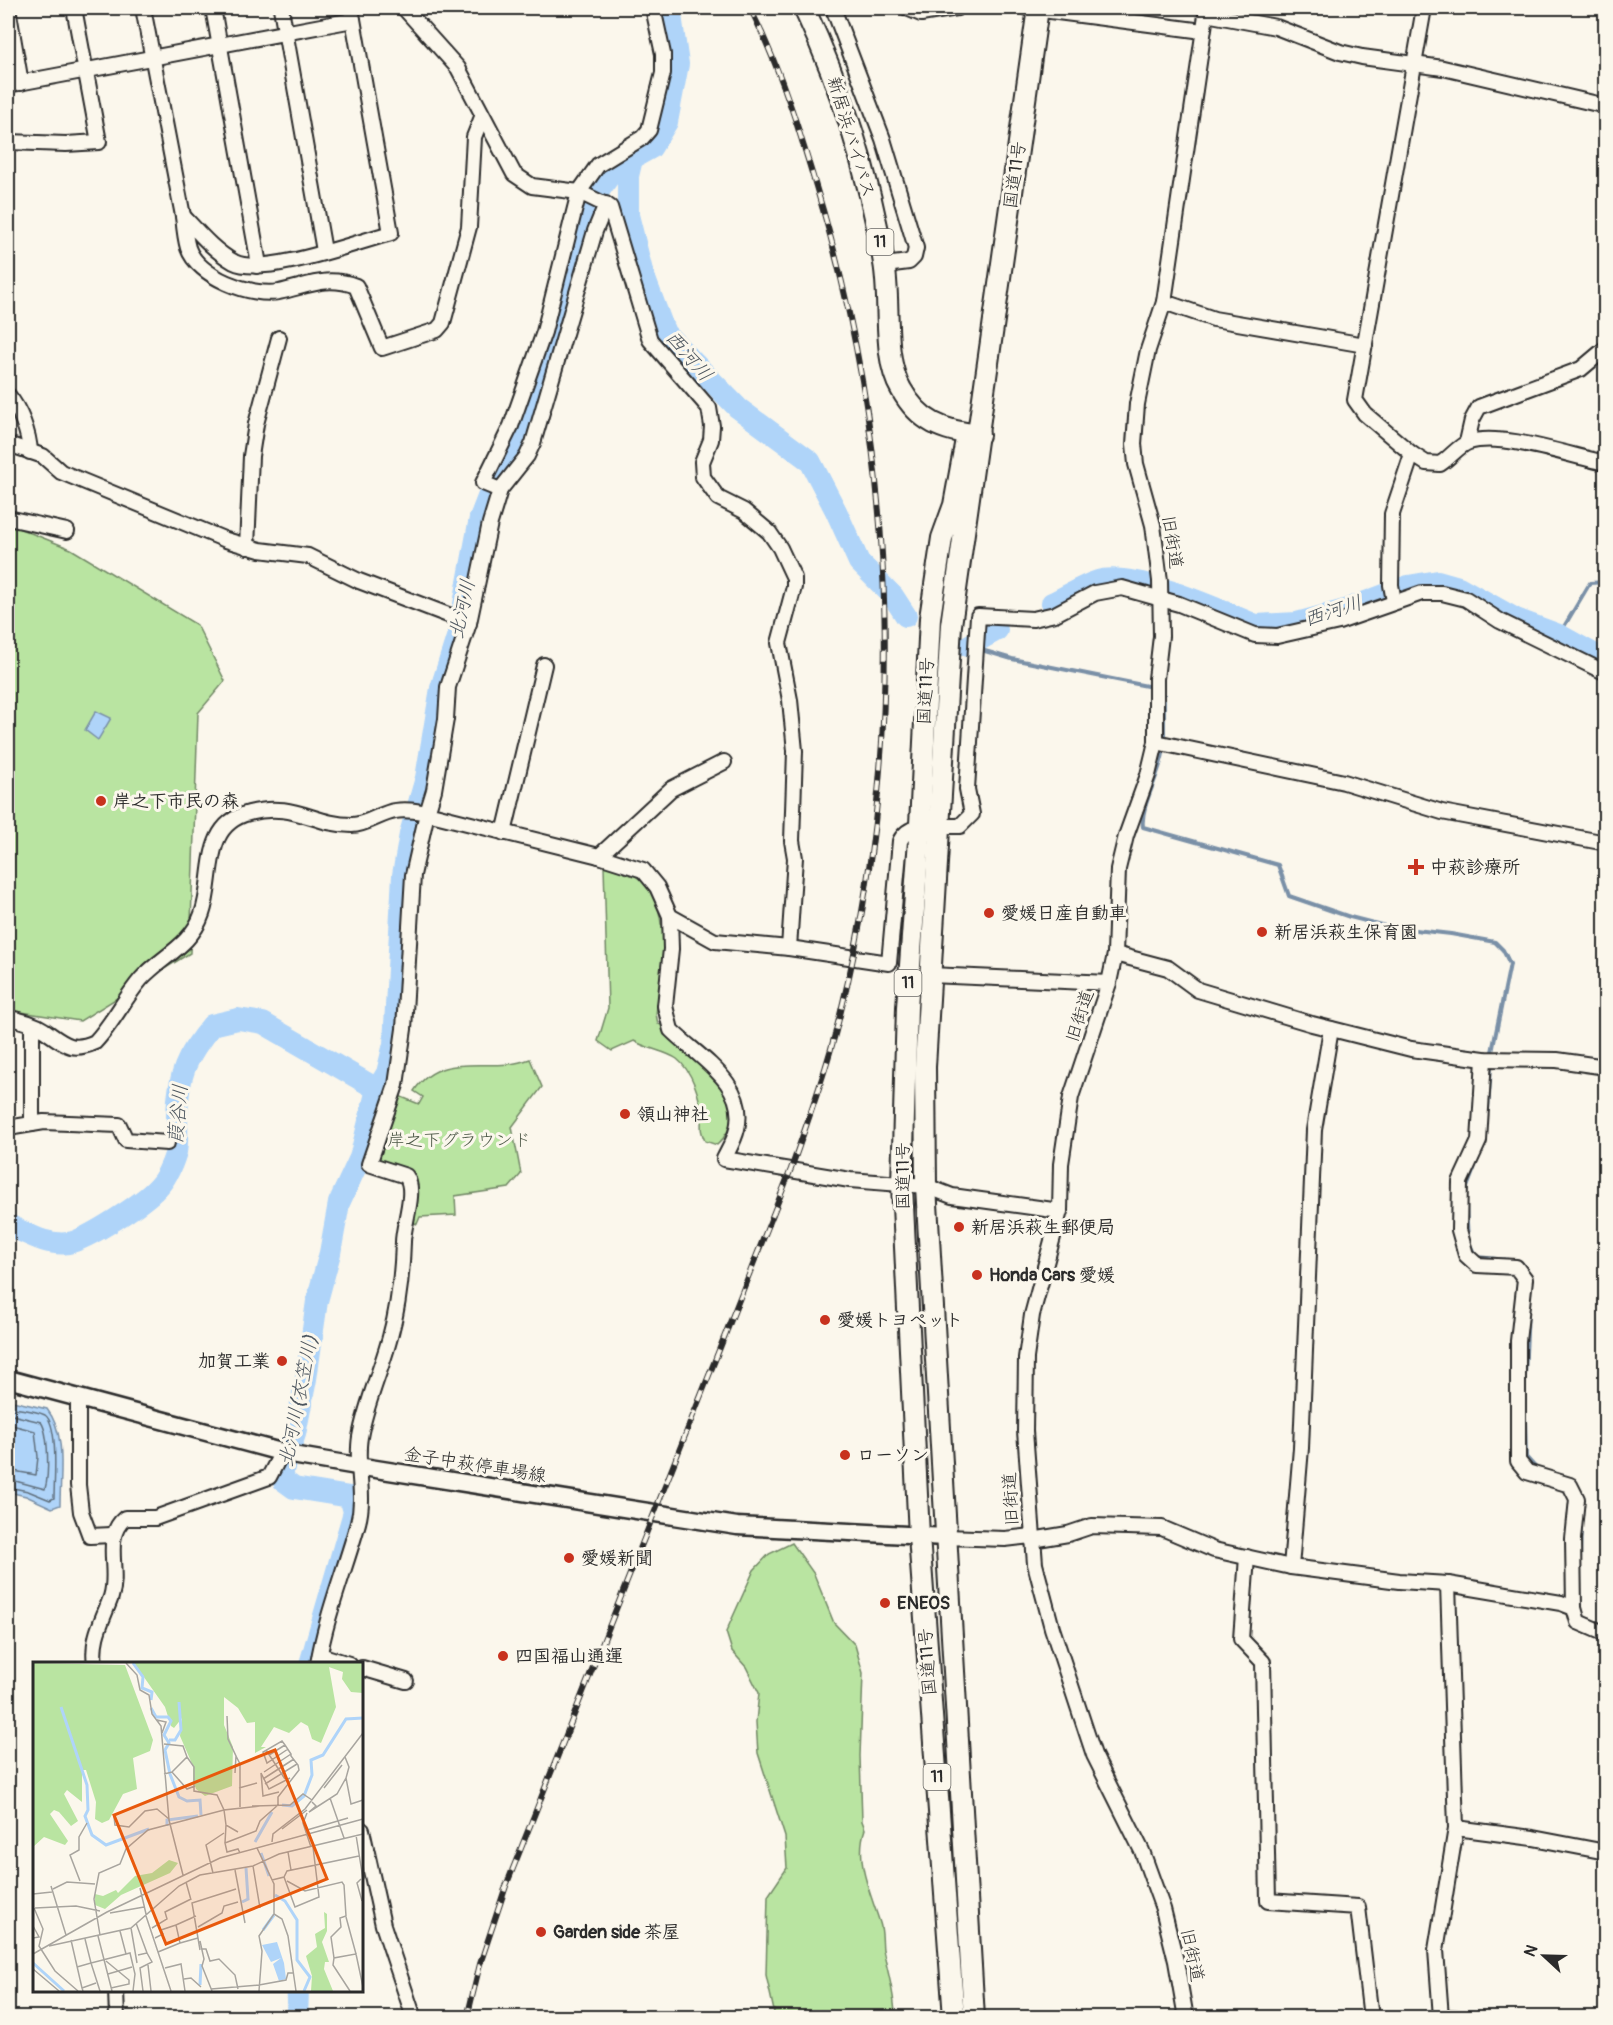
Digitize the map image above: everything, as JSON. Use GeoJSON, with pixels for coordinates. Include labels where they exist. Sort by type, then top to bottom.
{"type":"FeatureCollection","features":[{"type":"Feature","properties":{"kind":"highway","name":"新居浜バイパス"},"geometry":{"type":"LineString","coordinates":[[804,8],[828,58],[865,172],[885,266],[893,366],[899,386],[908,402],[922,417],[942,429],[973,435]]}},
{"type":"Feature","properties":{"kind":"highway","name":"国道11号"},"geometry":{"type":"LineString","coordinates":[[954,2018],[919,1536],[902,1185],[907,1007],[920,825],[930,618],[942,538],[954,506],[973,435],[992,342],[1034,8]]}},
{"type":"Feature","properties":{"kind":"highway","name":"国道11号"},"geometry":{"type":"LineString","coordinates":[[973,435],[951,625],[925,1067],[926,1186],[974,2018]]}},
{"type":"Feature","properties":{"kind":"main road","name":"金子中萩停車場線"},"geometry":{"type":"LineString","coordinates":[[8,1379],[286,1453],[357,1466],[737,1526],[945,1537]]}},
{"type":"Feature","properties":{"kind":"street"},"geometry":{"type":"LineString","coordinates":[[8,8],[14,84],[286,35],[352,14],[391,233],[280,264],[257,266],[236,263],[213,248],[183,216]]}},
{"type":"Feature","properties":{"kind":"street"},"geometry":{"type":"LineString","coordinates":[[8,142],[66,144],[99,142],[74,8]]}},
{"type":"Feature","properties":{"kind":"street"},"geometry":{"type":"LineString","coordinates":[[143,8],[188,249],[197,262],[232,287],[254,292],[278,292],[312,281],[345,282],[356,286],[382,348],[437,330],[443,323],[469,227],[474,137],[482,117]]}},
{"type":"Feature","properties":{"kind":"street"},"geometry":{"type":"LineString","coordinates":[[213,8],[258,259],[257,266]]}},
{"type":"Feature","properties":{"kind":"street"},"geometry":{"type":"LineString","coordinates":[[281,8],[324,251]]}},
{"type":"Feature","properties":{"kind":"street"},"geometry":{"type":"LineString","coordinates":[[404,8],[458,68],[514,174],[532,186],[582,193],[605,203],[614,215],[650,340],[709,408],[713,417],[711,440],[702,462],[703,477],[718,498],[744,511],[769,532],[780,548],[794,578],[794,587],[779,643],[790,700],[795,751],[792,841],[795,858],[789,948]]}},
{"type":"Feature","properties":{"kind":"street"},"geometry":{"type":"LineString","coordinates":[[337,1662],[319,1659],[338,1583],[361,1509],[361,1488],[357,1466],[367,1407],[397,1309],[404,1264],[403,1241],[410,1185],[408,1179],[406,1176],[369,1164],[396,1085],[404,1029],[419,812],[438,766],[448,687],[467,623],[489,523],[497,452],[511,426],[544,333],[582,193],[598,165],[642,138],[649,129],[663,73],[663,54],[653,8]]}},
{"type":"Feature","properties":{"kind":"street"},"geometry":{"type":"LineString","coordinates":[[833,8],[883,139],[916,248],[914,257],[909,262],[885,266]]}},
{"type":"Feature","properties":{"kind":"street"},"geometry":{"type":"LineString","coordinates":[[907,8],[921,14],[957,8]]}},
{"type":"Feature","properties":{"kind":"street"},"geometry":{"type":"LineString","coordinates":[[1034,8],[1094,12],[1203,31]]}},
{"type":"Feature","properties":{"kind":"street"},"geometry":{"type":"LineString","coordinates":[[1424,8],[1355,400],[1365,414],[1412,454],[1426,463],[1440,464],[1467,442],[1472,420],[1479,407],[1581,369],[1605,348]]}},
{"type":"Feature","properties":{"kind":"street"},"geometry":{"type":"LineString","coordinates":[[1206,11],[1276,27],[1340,52],[1443,68],[1605,106]]}},
{"type":"Feature","properties":{"kind":"street","name":"旧街道"},"geometry":{"type":"LineString","coordinates":[[1186,2018],[1176,1961],[1163,1909],[1142,1851],[1094,1755],[1052,1628],[1031,1538],[1025,1431],[1026,1358],[1032,1315],[1060,1211],[1061,1164],[1071,1097],[1109,983],[1114,954],[1118,869],[1126,836],[1162,743],[1155,696],[1161,636],[1160,581],[1153,525],[1136,464],[1134,444],[1137,404],[1143,372],[1164,302],[1206,11]]}},
{"type":"Feature","properties":{"kind":"street"},"geometry":{"type":"LineString","coordinates":[[494,487],[527,456],[533,443],[605,203]]}},
{"type":"Feature","properties":{"kind":"street"},"geometry":{"type":"LineString","coordinates":[[1164,302],[1214,319],[1365,345]]}},
{"type":"Feature","properties":{"kind":"street"},"geometry":{"type":"LineString","coordinates":[[248,547],[251,456],[256,424],[279,338]]}},
{"type":"Feature","properties":{"kind":"street"},"geometry":{"type":"LineString","coordinates":[[8,395],[15,403],[30,440],[30,452]]}},
{"type":"Feature","properties":{"kind":"street"},"geometry":{"type":"LineString","coordinates":[[1467,442],[1510,442],[1605,463]]}},
{"type":"Feature","properties":{"kind":"street"},"geometry":{"type":"LineString","coordinates":[[8,444],[43,456],[60,472],[248,547],[308,556],[359,580],[467,623]]}},
{"type":"Feature","properties":{"kind":"street"},"geometry":{"type":"LineString","coordinates":[[1393,594],[1392,514],[1412,454]]}},
{"type":"Feature","properties":{"kind":"street"},"geometry":{"type":"LineString","coordinates":[[8,518],[67,531]]}},
{"type":"Feature","properties":{"kind":"street"},"geometry":{"type":"LineString","coordinates":[[670,916],[715,941],[789,948],[889,963],[900,841],[903,835],[920,825],[960,826],[972,814],[967,789],[978,616],[1033,619],[1055,614],[1095,593],[1122,588],[1161,597],[1255,635],[1277,636],[1339,622],[1393,594],[1443,593],[1466,599],[1500,621],[1605,673]]}},
{"type":"Feature","properties":{"kind":"street"},"geometry":{"type":"LineString","coordinates":[[504,833],[544,665]]}},
{"type":"Feature","properties":{"kind":"street"},"geometry":{"type":"LineString","coordinates":[[1162,743],[1344,782],[1442,813],[1605,843]]}},
{"type":"Feature","properties":{"kind":"street"},"geometry":{"type":"LineString","coordinates":[[599,856],[671,789],[724,762]]}},
{"type":"Feature","properties":{"kind":"street"},"geometry":{"type":"LineString","coordinates":[[8,1018],[32,1025],[68,1047],[85,1047],[95,1042],[140,980],[154,966],[179,949],[193,933],[203,913],[209,858],[217,838],[230,823],[246,813],[272,809],[295,810],[353,825],[394,811],[419,812],[599,856],[643,870],[657,887],[670,916],[671,949],[666,1018],[671,1030],[728,1083],[737,1101],[737,1129],[724,1159],[850,1180],[926,1186],[952,1196],[1060,1211]]}},
{"type":"Feature","properties":{"kind":"street"},"geometry":{"type":"LineString","coordinates":[[1114,954],[1168,968],[1198,990],[1331,1029],[1411,1049],[1485,1059],[1557,1060],[1605,1067]]}},
{"type":"Feature","properties":{"kind":"street"},"geometry":{"type":"LineString","coordinates":[[930,975],[1109,983]]}},
{"type":"Feature","properties":{"kind":"street"},"geometry":{"type":"LineString","coordinates":[[32,1025],[32,1124]]}},
{"type":"Feature","properties":{"kind":"street"},"geometry":{"type":"LineString","coordinates":[[1291,1567],[1301,1448],[1314,1130],[1331,1029]]}},
{"type":"Feature","properties":{"kind":"street"},"geometry":{"type":"LineString","coordinates":[[1485,1059],[1479,1140],[1460,1182],[1459,1230],[1466,1255],[1477,1264],[1516,1267],[1525,1279],[1518,1341],[1518,1461],[1527,1472],[1570,1485],[1577,1499],[1573,1539],[1574,1608],[1585,1625],[1605,1634]]}},
{"type":"Feature","properties":{"kind":"street"},"geometry":{"type":"LineString","coordinates":[[8,1128],[44,1122],[118,1125],[126,1140],[167,1143]]}},
{"type":"Feature","properties":{"kind":"street"},"geometry":{"type":"LineString","coordinates":[[78,1399],[81,1512],[90,1536],[112,1535]]}},
{"type":"Feature","properties":{"kind":"street"},"geometry":{"type":"LineString","coordinates":[[95,1662],[96,1633],[112,1596],[114,1572],[112,1535],[117,1525],[126,1518],[155,1518],[269,1477],[286,1453]]}},
{"type":"Feature","properties":{"kind":"street"},"geometry":{"type":"LineString","coordinates":[[945,1537],[1031,1538],[1068,1534],[1092,1526],[1162,1528],[1214,1550],[1291,1567],[1448,1584],[1574,1608]]}},
{"type":"Feature","properties":{"kind":"street"},"geometry":{"type":"LineString","coordinates":[[1247,1557],[1241,1639],[1263,1662],[1268,1901],[1358,1907],[1371,2018]]}},
{"type":"Feature","properties":{"kind":"street"},"geometry":{"type":"LineString","coordinates":[[1448,1584],[1456,1828],[1436,1950],[1441,2017],[1460,2018]]}},
{"type":"Feature","properties":{"kind":"street"},"geometry":{"type":"LineString","coordinates":[[363,1668],[406,1681]]}},
{"type":"Feature","properties":{"kind":"street"},"geometry":{"type":"LineString","coordinates":[[1456,1828],[1533,1838],[1605,1852]]}},
{"type":"Feature","properties":{"kind":"street"},"geometry":{"type":"LineString","coordinates":[[363,1835],[383,1925],[414,2018]]}},
{"type":"Feature","properties":{"kind":"street"},"geometry":{"type":"LineString","coordinates":[[116,1992],[117,2018]]}},
{"type":"Feature","properties":{"kind":"green space","name":"岸之下市民の森"},"geometry":{"type":"Polygon","coordinates":[[[8,524],[71,549],[197,625],[225,681],[198,713],[190,953],[80,1021],[8,1010],[8,524]]]}},
{"type":"Feature","properties":{"kind":"green space"},"geometry":{"type":"Polygon","coordinates":[[[604,866],[627,872],[644,883],[655,900],[661,924],[667,928],[656,1014],[658,1024],[662,1025],[703,1063],[726,1096],[731,1113],[728,1129],[717,1145],[705,1141],[701,1130],[697,1092],[687,1070],[677,1059],[634,1041],[612,1051],[598,1041],[608,1008],[604,866]]]}},
{"type":"Feature","properties":{"kind":"green space","name":"岸之下グラウンド"},"geometry":{"type":"Polygon","coordinates":[[[530,1059],[542,1087],[512,1127],[521,1174],[509,1188],[455,1196],[456,1215],[420,1217],[417,1224],[412,1222],[416,1182],[408,1169],[378,1160],[377,1156],[399,1096],[419,1104],[423,1097],[414,1091],[426,1078],[439,1070],[453,1066],[499,1065],[530,1059]]]}},
{"type":"Feature","properties":{"kind":"green space"},"geometry":{"type":"Polygon","coordinates":[[[792,1543],[814,1574],[834,1623],[855,1645],[863,1673],[860,1756],[862,1821],[865,1829],[861,1853],[868,1889],[881,1926],[883,1950],[893,1992],[895,2017],[772,2017],[774,2011],[766,1975],[768,1896],[787,1868],[785,1837],[758,1753],[756,1722],[759,1693],[746,1667],[732,1651],[726,1632],[754,1570],[769,1554],[792,1543]]]}},
{"type":"Feature","properties":{"kind":"water"},"geometry":{"type":"Polygon","coordinates":[[[96,711],[111,718],[98,740],[85,730],[96,711]]]}},
{"type":"Feature","properties":{"kind":"water"},"geometry":{"type":"Polygon","coordinates":[[[8,1400],[47,1409],[53,1419],[61,1455],[60,1505],[52,1508],[26,1496],[8,1492],[8,1400]]]}},
{"type":"Feature","properties":{"kind":"waterway","name":"北河川"},"geometry":{"type":"LineString","coordinates":[[311,1662],[354,1512],[350,1497],[294,1488],[283,1480],[283,1470],[295,1434],[306,1379],[317,1301],[330,1253],[339,1203],[360,1158],[377,1089],[387,1073],[394,1044],[403,875],[410,834],[426,778],[441,688],[459,631],[480,518],[497,474],[517,442],[532,408],[547,348],[584,234],[587,208],[615,168],[651,148],[667,122],[678,64],[670,8]]}},
{"type":"Feature","properties":{"kind":"waterway","name":"西河川"},"geometry":{"type":"LineString","coordinates":[[632,159],[628,176],[628,215],[642,271],[665,333],[738,408],[810,461],[859,562],[893,596],[906,616]]}},
{"type":"Feature","properties":{"kind":"waterway","name":"西河川"},"geometry":{"type":"LineString","coordinates":[[1052,603],[1092,583],[1114,579],[1155,586],[1256,625],[1297,623],[1342,611],[1408,586],[1438,581],[1459,587],[1516,619],[1559,635],[1606,661]]}},
{"type":"Feature","properties":{"kind":"waterway"},"geometry":{"type":"LineString","coordinates":[[1559,635],[1590,583],[1606,582]]}},
{"type":"Feature","properties":{"kind":"waterway","name":"西河川"},"geometry":{"type":"LineString","coordinates":[[968,646],[997,630]]}},
{"type":"Feature","properties":{"kind":"waterway"},"geometry":{"type":"LineString","coordinates":[[968,646],[1012,659],[1152,687]]}},
{"type":"Feature","properties":{"kind":"waterway"},"geometry":{"type":"LineString","coordinates":[[1160,689],[1164,690],[1164,740]]}},
{"type":"Feature","properties":{"kind":"waterway"},"geometry":{"type":"LineString","coordinates":[[1164,748],[1145,809],[1143,827],[1278,865],[1289,896],[1350,917],[1389,927],[1495,942],[1503,950],[1510,964],[1492,1052],[1488,1110]]}},
{"type":"Feature","properties":{"kind":"waterway","name":"葭谷川"},"geometry":{"type":"LineString","coordinates":[[8,1225],[44,1241],[68,1243],[114,1220],[157,1188],[168,1172],[176,1152],[179,1089],[185,1067],[212,1025],[238,1019],[263,1023],[377,1089]]}},
{"type":"Feature","properties":{"kind":"waterway"},"geometry":{"type":"LineString","coordinates":[[1466,1190],[1483,1145]]}},
{"type":"Feature","properties":{"kind":"waterway"},"geometry":{"type":"LineString","coordinates":[[1466,1204],[1468,1241],[1476,1257],[1509,1260]]}},
{"type":"Feature","properties":{"kind":"waterway"},"geometry":{"type":"LineString","coordinates":[[1525,1377],[1528,1309]]}},
{"type":"Feature","properties":{"kind":"waterway"},"geometry":{"type":"LineString","coordinates":[[1525,1417],[1526,1457],[1536,1468]]}},
{"type":"Feature","properties":{"kind":"waterway"},"geometry":{"type":"LineString","coordinates":[[1580,1562],[1581,1524]]}},
{"type":"Feature","properties":{"kind":"waterway","name":"北河川(衣笠川)"},"geometry":{"type":"LineString","coordinates":[[297,2018],[298,1992]]}},
{"type":"Feature","properties":{"kind":"railway"},"geometry":{"type":"LineString","coordinates":[[467,2018],[480,1964],[506,1886],[791,1169],[811,1112],[840,1015],[861,916],[876,815],[883,714],[884,612],[879,510],[867,409],[848,309],[823,210],[782,82],[750,8]]}},
{"type":"Feature","properties":{"kind":"place","name":"岸之下市民の森"},"geometry":{"type":"Point","coordinates":[101,801]}},
{"type":"Feature","properties":{"kind":"place","name":"中萩診療所"},"geometry":{"type":"Point","coordinates":[1416,867]}},
{"type":"Feature","properties":{"kind":"place","name":"愛媛日産自動車"},"geometry":{"type":"Point","coordinates":[989,913]}},
{"type":"Feature","properties":{"kind":"place","name":"新居浜萩生保育園"},"geometry":{"type":"Point","coordinates":[1262,932]}},
{"type":"Feature","properties":{"kind":"place","name":"領山神社"},"geometry":{"type":"Point","coordinates":[625,1114]}},
{"type":"Feature","properties":{"kind":"place","name":"新居浜萩生郵便局"},"geometry":{"type":"Point","coordinates":[959,1227]}},
{"type":"Feature","properties":{"kind":"place","name":"Honda Cars 愛媛"},"geometry":{"type":"Point","coordinates":[977,1275]}},
{"type":"Feature","properties":{"kind":"place","name":"愛媛トヨペット"},"geometry":{"type":"Point","coordinates":[825,1320]}},
{"type":"Feature","properties":{"kind":"place","name":"加賀工業"},"geometry":{"type":"Point","coordinates":[282,1361]}},
{"type":"Feature","properties":{"kind":"place","name":"ローソン"},"geometry":{"type":"Point","coordinates":[845,1455]}},
{"type":"Feature","properties":{"kind":"place","name":"愛媛新聞"},"geometry":{"type":"Point","coordinates":[569,1558]}},
{"type":"Feature","properties":{"kind":"place","name":"ENEOS"},"geometry":{"type":"Point","coordinates":[885,1603]}},
{"type":"Feature","properties":{"kind":"place","name":"四国福山通運"},"geometry":{"type":"Point","coordinates":[503,1656]}},
{"type":"Feature","properties":{"kind":"place","name":"Garden side 茶屋"},"geometry":{"type":"Point","coordinates":[541,1932]}}]}
